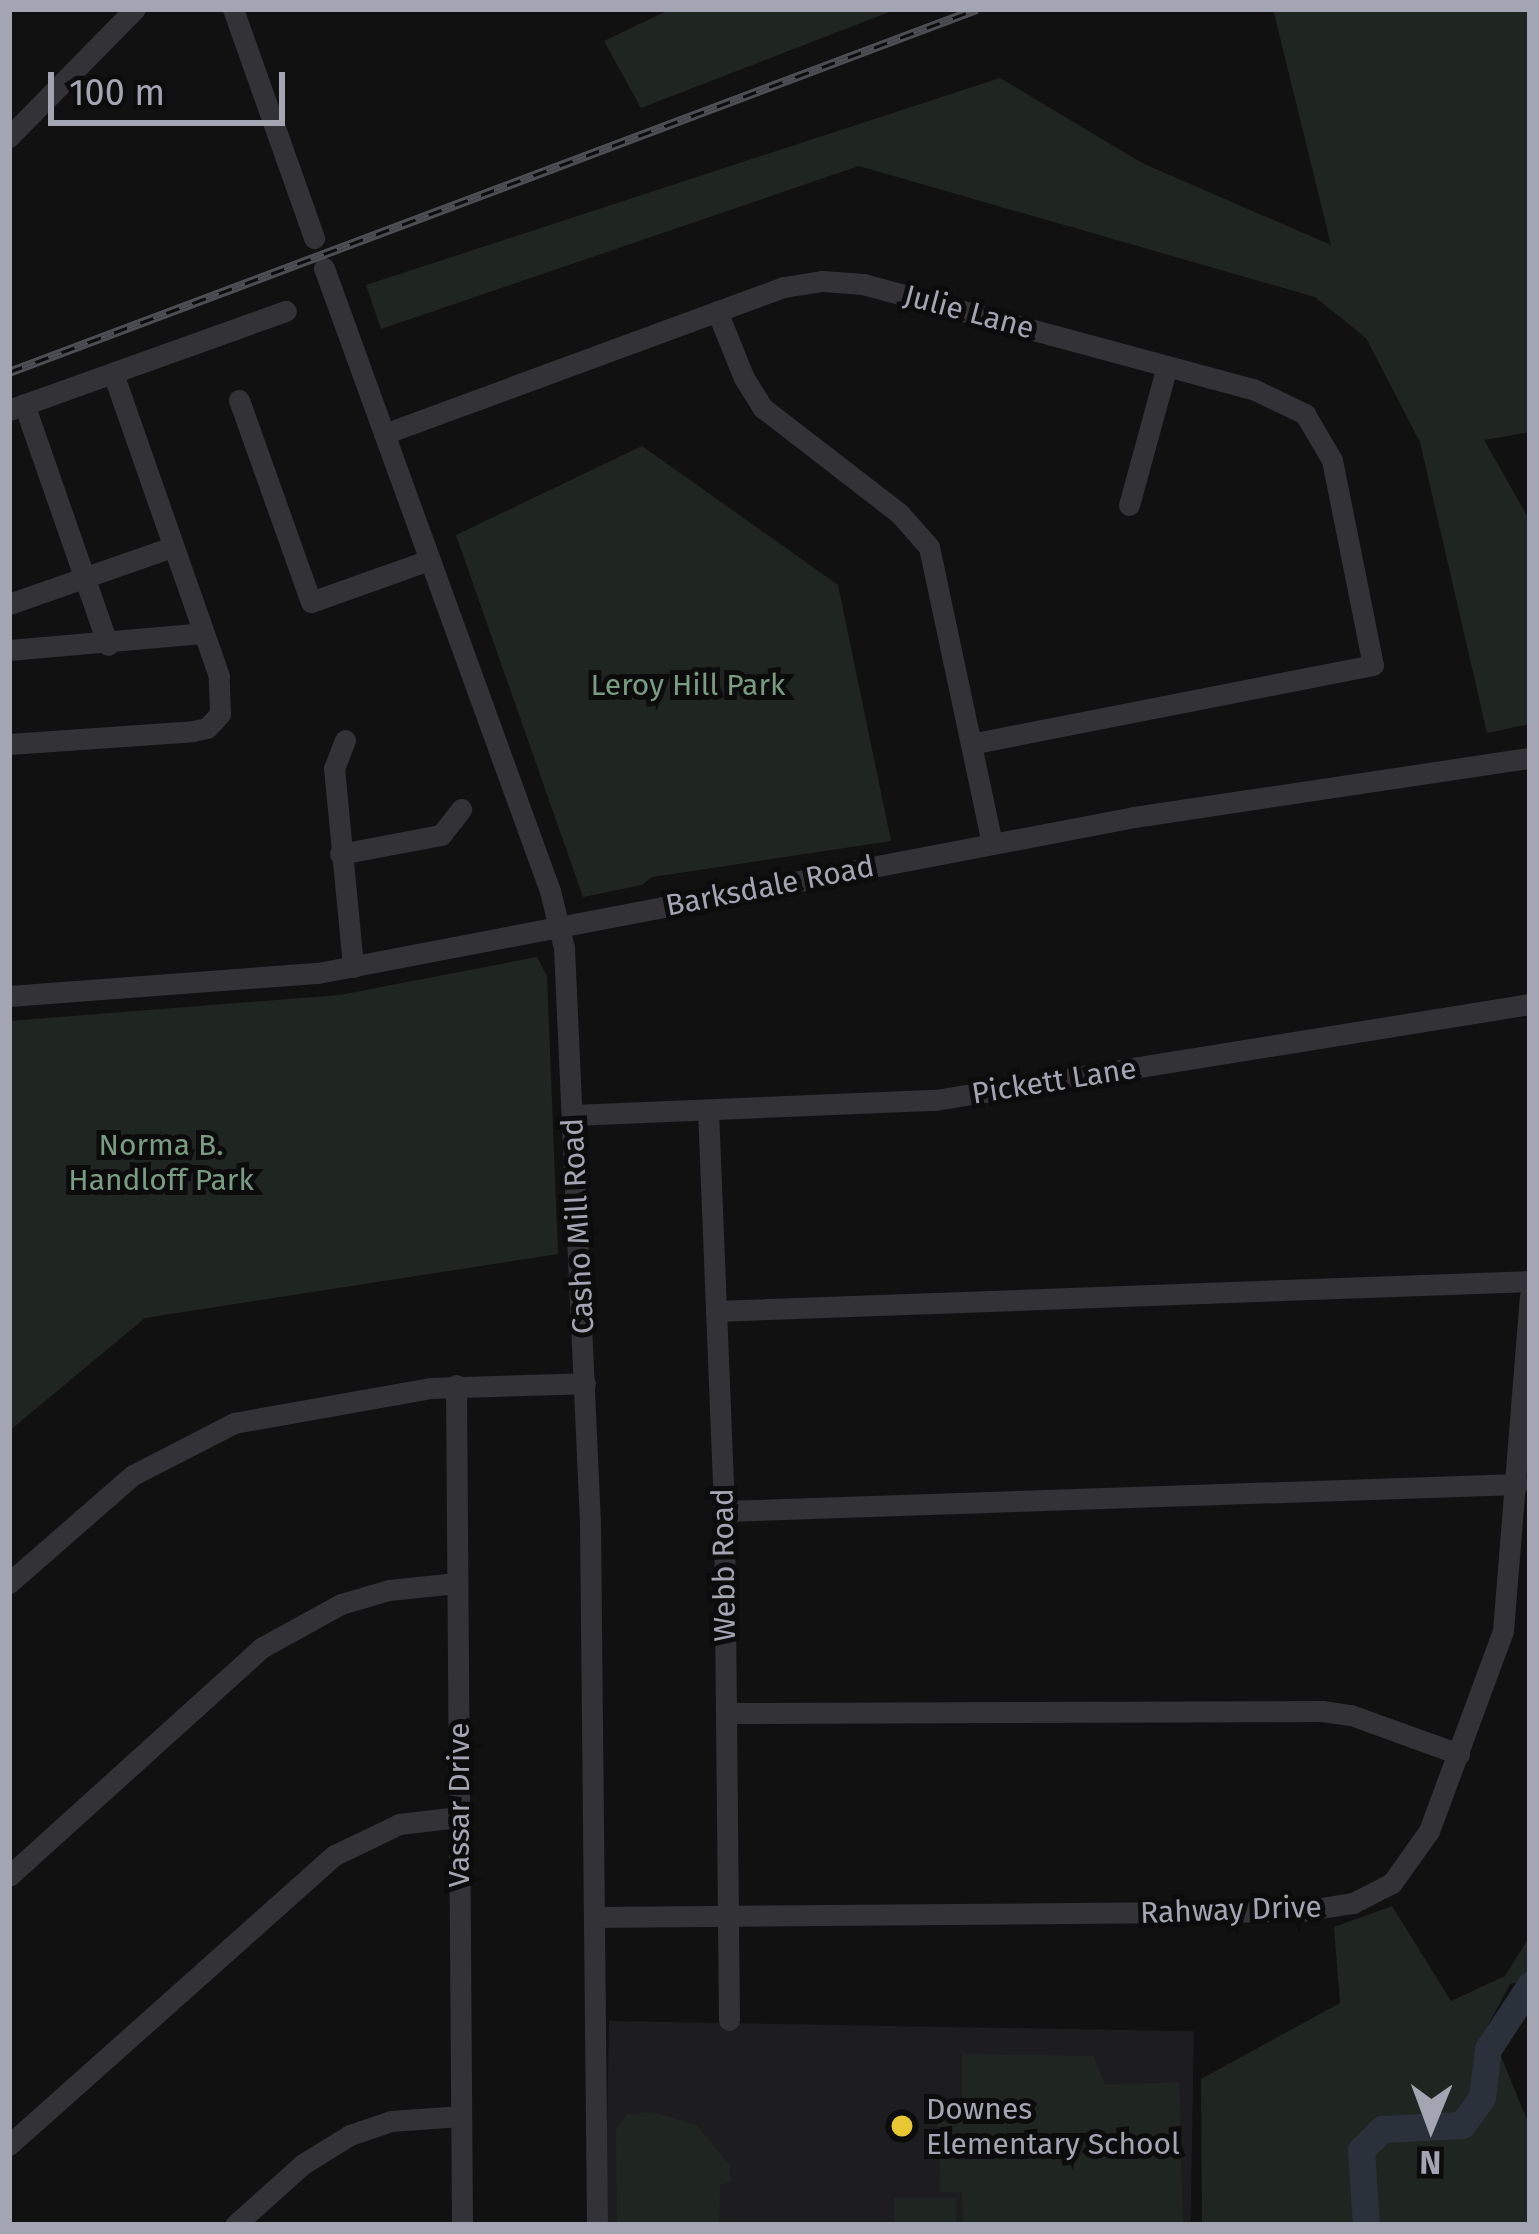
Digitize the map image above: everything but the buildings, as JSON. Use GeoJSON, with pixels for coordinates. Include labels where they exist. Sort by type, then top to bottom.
{"type":"FeatureCollection","features":[{"type":"Feature","properties":{"kind":"street"},"geometry":{"type":"LineString","coordinates":[[9,137],[135,9]]}},
{"type":"Feature","properties":{"kind":"street"},"geometry":{"type":"LineString","coordinates":[[233,9],[314,238]]}},
{"type":"Feature","properties":{"kind":"street","name":"Casho Mill Road"},"geometry":{"type":"LineString","coordinates":[[324,268],[560,927],[585,1383],[597,2225]]}},
{"type":"Feature","properties":{"kind":"street","name":"Julie Lane"},"geometry":{"type":"LineString","coordinates":[[384,434],[784,286],[843,281],[1275,395],[1316,427],[1332,460],[1373,665],[972,744]]}},
{"type":"Feature","properties":{"kind":"street"},"geometry":{"type":"LineString","coordinates":[[108,645],[16,407],[286,311]]}},
{"type":"Feature","properties":{"kind":"street"},"geometry":{"type":"LineString","coordinates":[[717,311],[744,378],[763,408],[899,513],[929,548],[992,843]]}},
{"type":"Feature","properties":{"kind":"street"},"geometry":{"type":"LineString","coordinates":[[1129,505],[1167,366]]}},
{"type":"Feature","properties":{"kind":"street"},"geometry":{"type":"LineString","coordinates":[[9,744],[207,728],[220,714],[222,692],[113,373]]}},
{"type":"Feature","properties":{"kind":"street"},"geometry":{"type":"LineString","coordinates":[[239,400],[311,602],[429,560]]}},
{"type":"Feature","properties":{"kind":"street"},"geometry":{"type":"LineString","coordinates":[[9,604],[172,547]]}},
{"type":"Feature","properties":{"kind":"street"},"geometry":{"type":"LineString","coordinates":[[9,650],[108,645],[202,633]]}},
{"type":"Feature","properties":{"kind":"street"},"geometry":{"type":"LineString","coordinates":[[345,740],[334,768],[353,967]]}},
{"type":"Feature","properties":{"kind":"street","name":"Barksdale Road"},"geometry":{"type":"LineString","coordinates":[[9,996],[256,980],[353,967],[992,843],[1530,758]]}},
{"type":"Feature","properties":{"kind":"street"},"geometry":{"type":"LineString","coordinates":[[340,854],[441,835],[461,809]]}},
{"type":"Feature","properties":{"kind":"street","name":"Pickett Lane"},"geometry":{"type":"LineString","coordinates":[[573,1115],[935,1100],[1530,1004]]}},
{"type":"Feature","properties":{"kind":"street","name":"Webb Road"},"geometry":{"type":"LineString","coordinates":[[708,1110],[724,1511],[729,2020]]}},
{"type":"Feature","properties":{"kind":"street"},"geometry":{"type":"LineString","coordinates":[[716,1311],[1530,1281]]}},
{"type":"Feature","properties":{"kind":"street","name":"Rahway Drive"},"geometry":{"type":"LineString","coordinates":[[595,1917],[1330,1908],[1376,1893],[1407,1868],[1429,1832],[1503,1631],[1530,1296]]}},
{"type":"Feature","properties":{"kind":"street"},"geometry":{"type":"LineString","coordinates":[[9,1583],[133,1475],[212,1431],[278,1412],[456,1385],[585,1383]]}},
{"type":"Feature","properties":{"kind":"street","name":"Vassar Drive"},"geometry":{"type":"LineString","coordinates":[[456,1385],[462,2225]]}},
{"type":"Feature","properties":{"kind":"street"},"geometry":{"type":"LineString","coordinates":[[724,1511],[1518,1484]]}},
{"type":"Feature","properties":{"kind":"street"},"geometry":{"type":"LineString","coordinates":[[9,1876],[261,1648],[340,1604],[389,1590],[458,1583]]}},
{"type":"Feature","properties":{"kind":"street"},"geometry":{"type":"LineString","coordinates":[[725,1713],[1322,1711],[1351,1715],[1459,1754]]}},
{"type":"Feature","properties":{"kind":"street"},"geometry":{"type":"LineString","coordinates":[[9,2145],[335,1855],[399,1824],[459,1817]]}},
{"type":"Feature","properties":{"kind":"street"},"geometry":{"type":"LineString","coordinates":[[235,2225],[303,2164],[350,2135],[391,2121],[461,2116]]}},
{"type":"Feature","properties":{"kind":"shaded area","name":"Downes Elementary School"},"geometry":{"type":"Polygon","coordinates":[[[609,2021],[1194,2031],[1191,2225],[605,2225],[609,2021]]]}},
{"type":"Feature","properties":{"kind":"green space"},"geometry":{"type":"Polygon","coordinates":[[[671,9],[897,9],[641,108],[604,41],[671,9]]]}},
{"type":"Feature","properties":{"kind":"green space"},"geometry":{"type":"Polygon","coordinates":[[[1273,9],[1530,9],[1530,432],[1484,440],[1530,521],[1530,724],[1487,733],[1420,442],[1366,338],[1315,297],[859,166],[381,329],[366,285],[1000,78],[1142,163],[1331,245],[1273,9]]]}},
{"type":"Feature","properties":{"kind":"green space","name":"Leroy Hill Park"},"geometry":{"type":"Polygon","coordinates":[[[642,446],[838,585],[891,841],[652,877],[642,885],[583,897],[456,535],[642,446]]]}},
{"type":"Feature","properties":{"kind":"green space","name":"Norma B. Handloff Park"},"geometry":{"type":"Polygon","coordinates":[[[537,957],[547,976],[558,1254],[145,1318],[9,1431],[9,1021],[340,995],[537,957]]]}},
{"type":"Feature","properties":{"kind":"green space"},"geometry":{"type":"Polygon","coordinates":[[[1392,1906],[1451,2001],[1505,1976],[1530,1936],[1530,1980],[1510,1984],[1488,2025],[1530,2127],[1530,2225],[1202,2225],[1201,2079],[1340,2003],[1334,1927],[1392,1906]]]}},
{"type":"Feature","properties":{"kind":"green space"},"geometry":{"type":"Polygon","coordinates":[[[962,2054],[1093,2056],[1105,2085],[1179,2082],[1183,2225],[963,2225],[962,2192],[940,2192],[938,2116],[962,2115],[962,2054]]]}},
{"type":"Feature","properties":{"kind":"green space"},"geometry":{"type":"Polygon","coordinates":[[[653,2112],[696,2125],[729,2164],[731,2182],[720,2185],[719,2225],[617,2225],[616,2130],[626,2115],[653,2112]]]}},
{"type":"Feature","properties":{"kind":"green space"},"geometry":{"type":"Polygon","coordinates":[[[894,2198],[956,2198],[956,2225],[894,2225],[894,2198]]]}},
{"type":"Feature","properties":{"kind":"waterway"},"geometry":{"type":"LineString","coordinates":[[1366,2225],[1361,2150],[1382,2129],[1462,2125],[1482,2097],[1488,2049],[1530,1985]]}},
{"type":"Feature","properties":{"kind":"railway"},"geometry":{"type":"LineString","coordinates":[[9,372],[977,9]]}},
{"type":"Feature","properties":{"kind":"place","name":"Downes Elementary School"},"geometry":{"type":"Point","coordinates":[902,2126]}}]}
